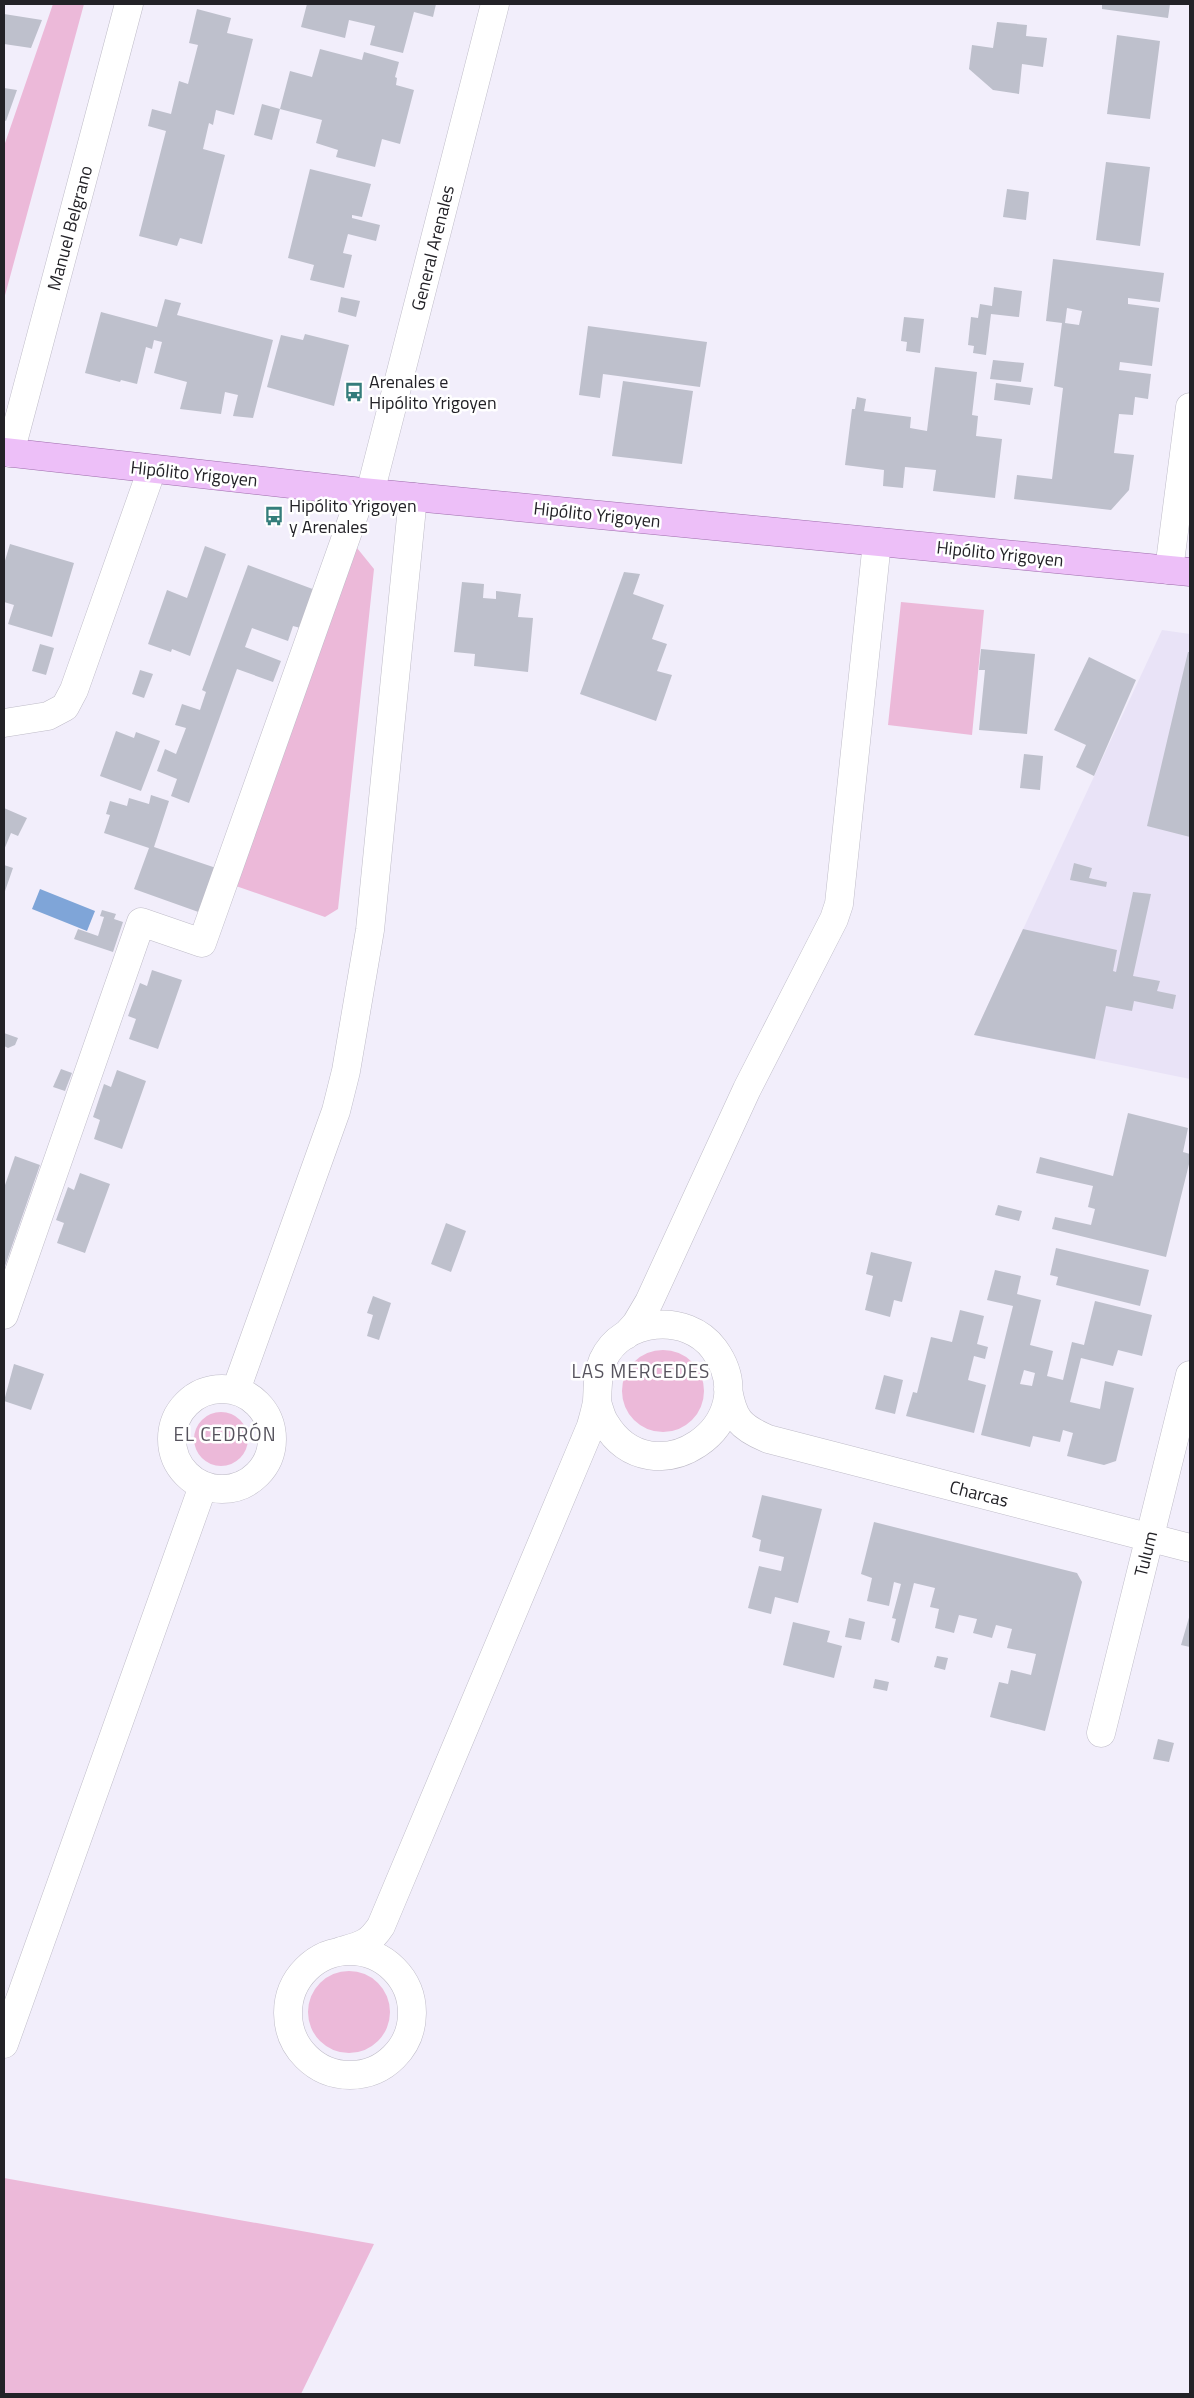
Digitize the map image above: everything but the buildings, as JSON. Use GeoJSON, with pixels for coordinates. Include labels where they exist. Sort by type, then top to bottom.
{"type":"FeatureCollection","features":[{"type":"Feature","properties":{"kind":"main road","name":"Hipólito Yrigoyen"},"geometry":{"type":"LineString","coordinates":[[7,453],[413,497],[1180,571]]}},
{"type":"Feature","properties":{"kind":"street","name":"Manuel Belgrano"},"geometry":{"type":"LineString","coordinates":[[7,453],[129,4]]}},
{"type":"Feature","properties":{"kind":"street","name":"General Arenales"},"geometry":{"type":"LineString","coordinates":[[4,1315],[142,922],[202,943],[366,492],[495,4]]}},
{"type":"Feature","properties":{"kind":"street"},"geometry":{"type":"LineString","coordinates":[[1180,571],[1190,407]]}},
{"type":"Feature","properties":{"kind":"street"},"geometry":{"type":"LineString","coordinates":[[4,723],[48,716],[65,707],[74,690],[152,469]]}},
{"type":"Feature","properties":{"kind":"street"},"geometry":{"type":"LineString","coordinates":[[236,1390],[336,1111],[346,1071],[370,930],[413,497]]}},
{"type":"Feature","properties":{"kind":"street"},"geometry":{"type":"LineString","coordinates":[[626,1335],[639,1319],[657,1285],[747,1089],[834,919],[839,904],[877,542]]}},
{"type":"Feature","properties":{"kind":"street"},"geometry":{"type":"LineString","coordinates":[[657,1285],[660,1309],[677,1326]]}},
{"type":"Feature","properties":{"kind":"street"},"geometry":{"type":"LineString","coordinates":[[381,1926],[383,1949],[406,1985],[412,2004],[412,2024],[405,2042],[394,2058],[378,2070],[359,2076],[339,2075],[321,2068],[305,2057],[294,2041],[291,2032],[288,2022],[288,2002],[295,1984],[307,1968],[322,1957],[366,1944],[373,1938],[381,1926],[591,1426],[597,1402],[597,1380],[603,1359],[616,1342],[635,1329],[655,1324],[677,1326],[697,1334],[713,1349],[724,1368],[731,1407],[737,1418],[758,1435]]}},
{"type":"Feature","properties":{"kind":"street","name":"Tulum"},"geometry":{"type":"LineString","coordinates":[[1101,1733],[1190,1375]]}},
{"type":"Feature","properties":{"kind":"street"},"geometry":{"type":"LineString","coordinates":[[214,1389],[236,1390],[254,1399],[268,1416],[273,1436],[270,1458],[258,1476],[240,1487],[219,1490],[202,1486],[182,1472],[173,1452],[172,1431],[179,1411],[195,1396],[214,1389]]}},
{"type":"Feature","properties":{"kind":"street"},"geometry":{"type":"LineString","coordinates":[[699,1445],[714,1430],[724,1411],[728,1389]]}},
{"type":"Feature","properties":{"kind":"street"},"geometry":{"type":"LineString","coordinates":[[597,1402],[604,1422],[623,1442],[636,1451],[657,1456],[679,1454],[724,1434],[758,1435]]}},
{"type":"Feature","properties":{"kind":"street","name":"Charcas"},"geometry":{"type":"LineString","coordinates":[[758,1435],[1190,1548]]}},
{"type":"Feature","properties":{"kind":"street"},"geometry":{"type":"LineString","coordinates":[[574,1467],[594,1450],[623,1442]]}},
{"type":"Feature","properties":{"kind":"street"},"geometry":{"type":"LineString","coordinates":[[4,2044],[202,1486]]}},
{"type":"Feature","properties":{"kind":"street"},"geometry":{"type":"LineString","coordinates":[[341,1951],[361,1951],[380,1957],[395,1969]]}},
{"type":"Feature","properties":{"kind":"shaded area"},"geometry":{"type":"Polygon","coordinates":[[[53,4],[84,4],[4,299],[4,146],[53,4]]]}},
{"type":"Feature","properties":{"kind":"shaded area"},"geometry":{"type":"Polygon","coordinates":[[[353,543],[374,569],[338,909],[325,917],[233,885],[353,543]]]}},
{"type":"Feature","properties":{"kind":"shaded area"},"geometry":{"type":"Polygon","coordinates":[[[901,602],[984,610],[972,735],[888,725],[901,602]]]}},
{"type":"Feature","properties":{"kind":"shaded area"},"geometry":{"type":"Polygon","coordinates":[[[1162,630],[1190,634],[1190,1079],[974,1035],[1162,630]]]}},
{"type":"Feature","properties":{"kind":"shaded area"},"geometry":{"type":"Polygon","coordinates":[[[663,1350],[679,1353],[692,1362],[701,1375],[704,1391],[701,1407],[692,1420],[679,1429],[663,1432],[647,1429],[634,1420],[625,1407],[622,1391],[625,1375],[634,1362],[647,1353],[663,1350]]]}},
{"type":"Feature","properties":{"kind":"shaded area"},"geometry":{"type":"Polygon","coordinates":[[[216,1412],[226,1412],[236,1416],[244,1424],[248,1439],[244,1454],[236,1462],[226,1466],[216,1466],[206,1462],[198,1454],[194,1444],[194,1434],[198,1424],[206,1416],[216,1412]]]}},
{"type":"Feature","properties":{"kind":"shaded area"},"geometry":{"type":"Polygon","coordinates":[[[349,1971],[365,1975],[378,1983],[386,1996],[390,2012],[386,2028],[378,2041],[365,2049],[349,2053],[333,2049],[320,2041],[312,2028],[308,2012],[312,1996],[320,1983],[333,1975],[349,1971]]]}},
{"type":"Feature","properties":{"kind":"shaded area"},"geometry":{"type":"Polygon","coordinates":[[[4,2178],[374,2244],[301,2394],[4,2394],[4,2178]]]}},
{"type":"Feature","properties":{"kind":"water"},"geometry":{"type":"Polygon","coordinates":[[[40,889],[95,911],[87,931],[32,909],[40,889]]]}},
{"type":"Feature","properties":{"kind":"place","name":"Arenales e Hipólito Yrigoyen"},"geometry":{"type":"Point","coordinates":[354,392]}},
{"type":"Feature","properties":{"kind":"place","name":"Hipólito Yrigoyen y Arenales"},"geometry":{"type":"Point","coordinates":[274,516]}},
{"type":"Feature","properties":{"kind":"district","name":"LAS MERCEDES"},"geometry":{"type":"Point","coordinates":[641,1371]}},
{"type":"Feature","properties":{"kind":"district","name":"EL CEDRÓN"},"geometry":{"type":"Point","coordinates":[225,1434]}}]}
